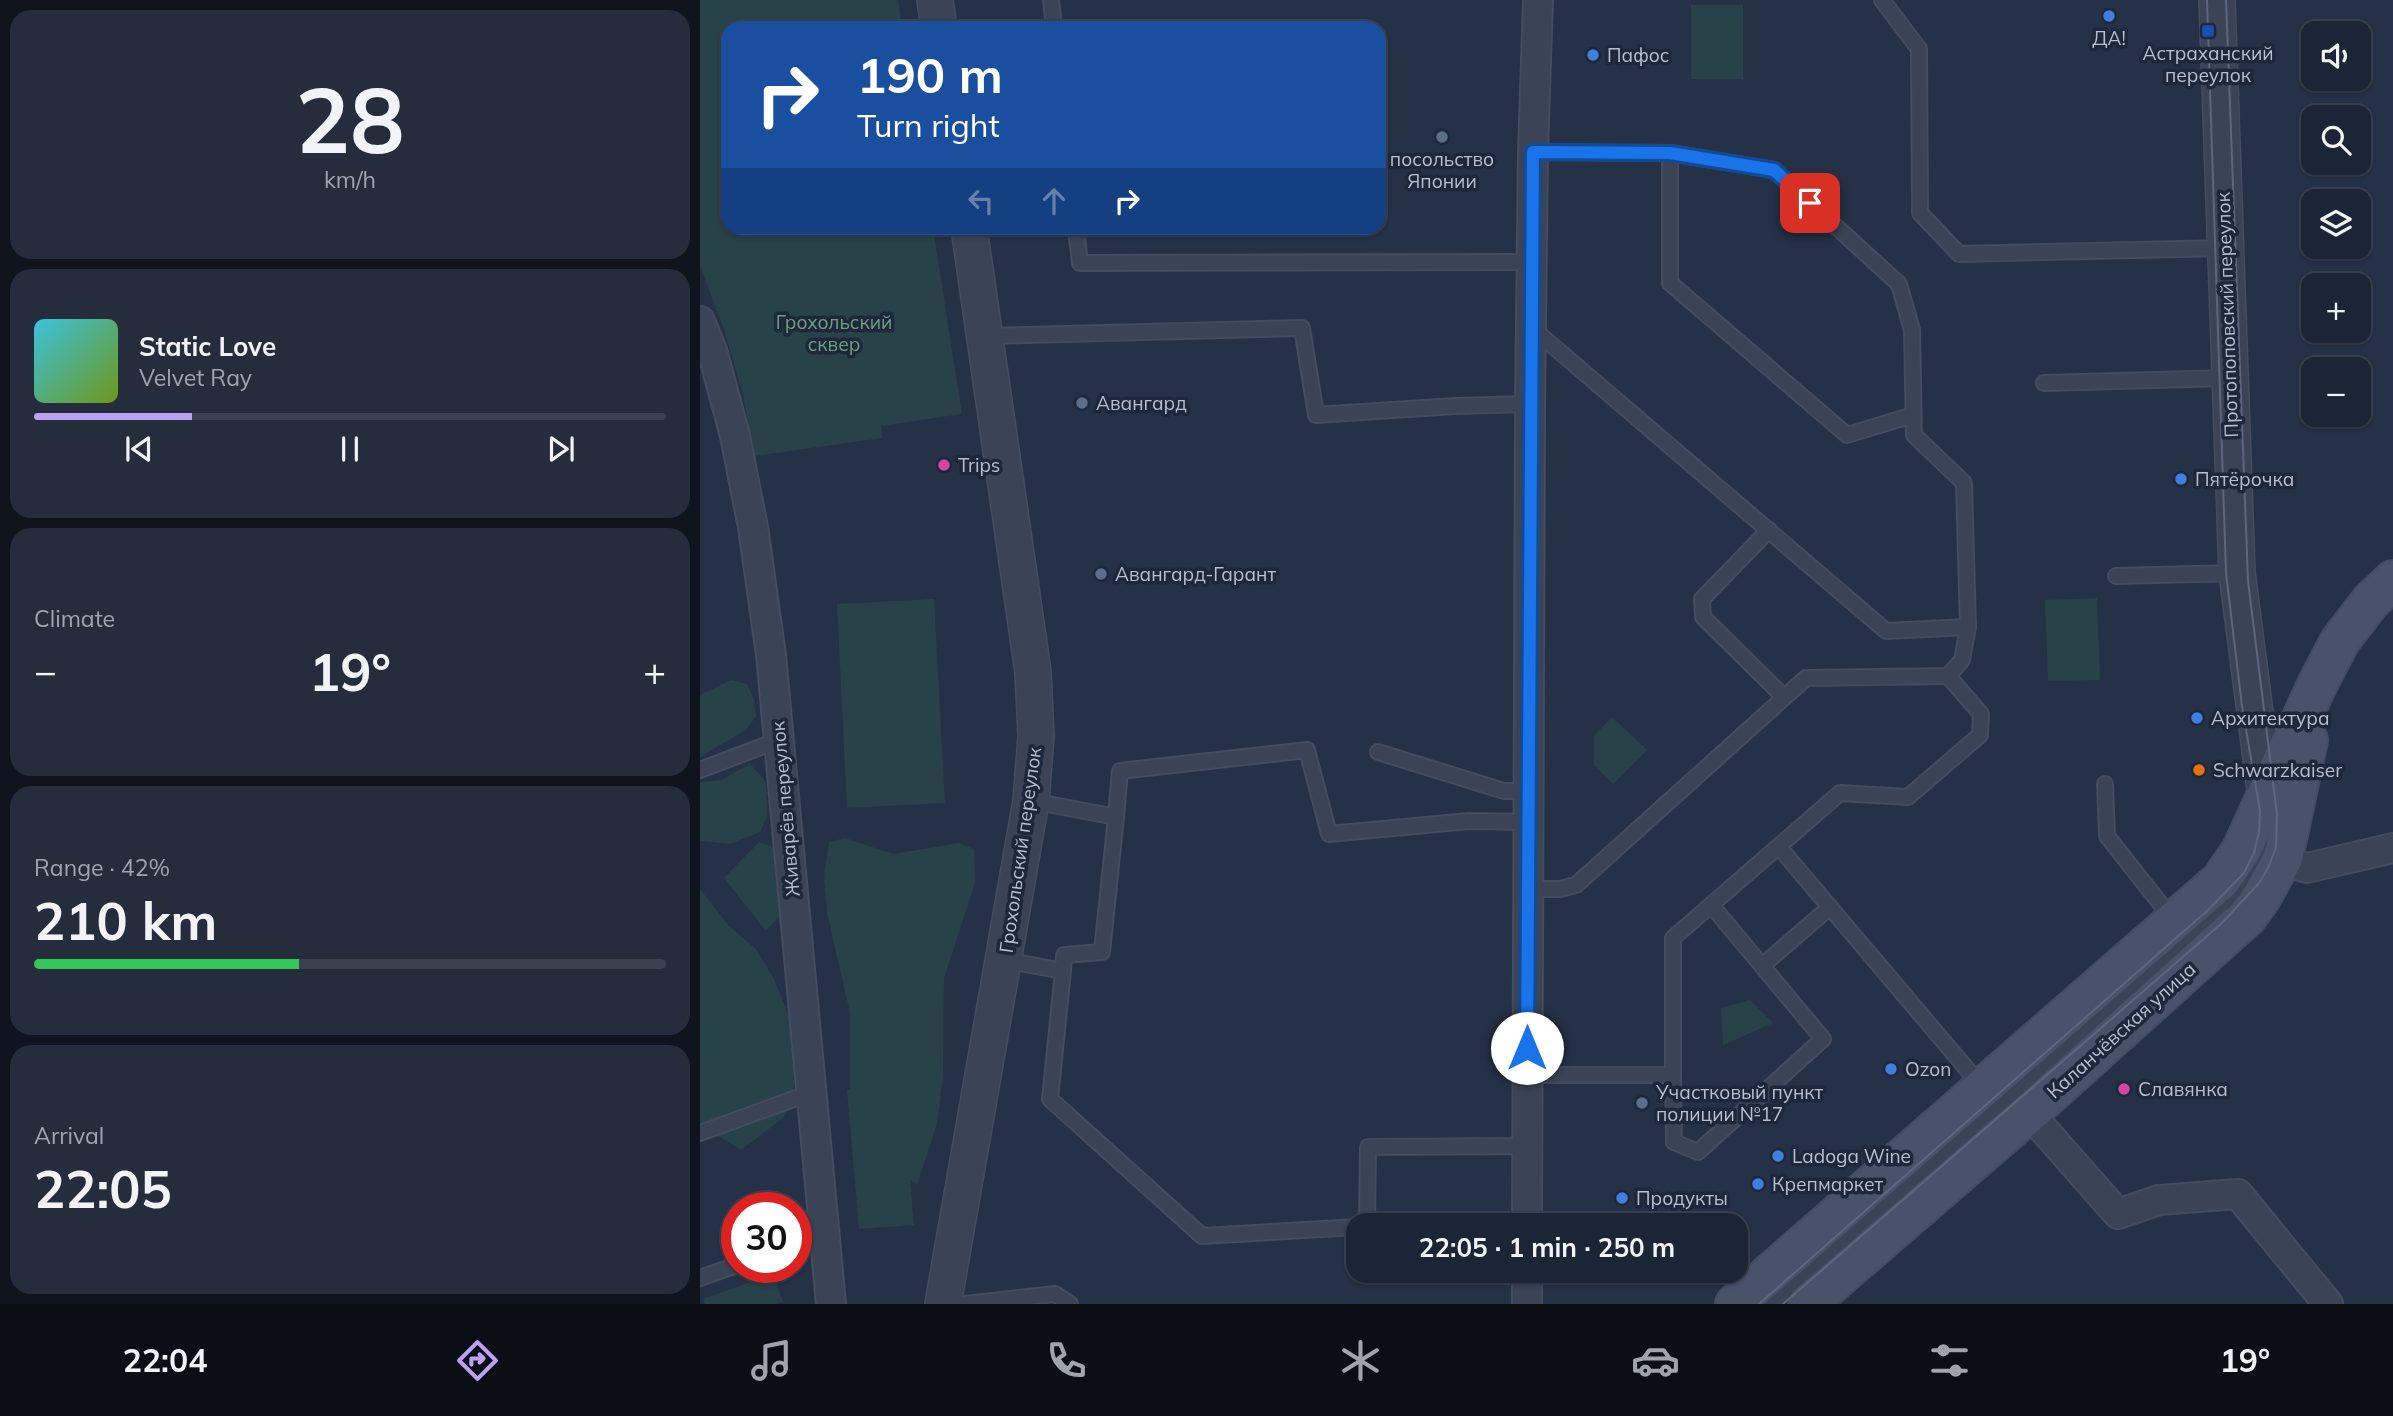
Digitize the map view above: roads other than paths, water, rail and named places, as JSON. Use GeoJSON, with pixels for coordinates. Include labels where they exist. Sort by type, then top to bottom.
{"type":"FeatureCollection","features":[{"type":"Feature","properties":{"kind":"main road"},"geometry":{"type":"LineString","coordinates":[[2275,821],[2317,685],[2340,641],[2370,602],[2393,580]]}},
{"type":"Feature","properties":{"kind":"main road","name":"Каланчёвская улица"},"geometry":{"type":"LineString","coordinates":[[1808,1304],[2029,1112],[2247,917],[2261,898],[2275,821],[2303,764],[2317,685]]}},
{"type":"Feature","properties":{"kind":"main road","name":"Каланчёвская улица"},"geometry":{"type":"LineString","coordinates":[[1735,1304],[2175,922],[2221,880],[2241,851],[2275,821]]}},
{"type":"Feature","properties":{"kind":"street"},"geometry":{"type":"LineString","coordinates":[[935,0],[938,21]]}},
{"type":"Feature","properties":{"kind":"street"},"geometry":{"type":"LineString","coordinates":[[1527,1213],[1530,404],[1538,0]]}},
{"type":"Feature","properties":{"kind":"street","name":"Протопоповский переулок"},"geometry":{"type":"LineString","coordinates":[[2217,0],[2237,573],[2275,821]]}},
{"type":"Feature","properties":{"kind":"street","name":"Грохольский переулок"},"geometry":{"type":"LineString","coordinates":[[943,1304],[1031,801],[1036,736],[1033,672],[970,235]]}},
{"type":"Feature","properties":{"kind":"street","name":"Живарёв переулок"},"geometry":{"type":"LineString","coordinates":[[700,321],[724,389],[753,527],[771,656],[831,1304]]}},
{"type":"Feature","properties":{"kind":"street"},"geometry":{"type":"LineString","coordinates":[[2275,821],[2293,864],[2307,868],[2393,848]]}},
{"type":"Feature","properties":{"kind":"street"},"geometry":{"type":"LineString","coordinates":[[2029,1112],[2118,1214],[2159,1200],[2238,1194],[2328,1304]]}},
{"type":"Feature","properties":{"kind":"street"},"geometry":{"type":"LineString","coordinates":[[1527,1283],[1527,1304]]}},
{"type":"Feature","properties":{"kind":"lane"},"geometry":{"type":"LineString","coordinates":[[1051,0],[1053,21]]}},
{"type":"Feature","properties":{"kind":"lane"},"geometry":{"type":"LineString","coordinates":[[1882,0],[1919,49],[1920,213],[1959,254],[2225,248]]}},
{"type":"Feature","properties":{"kind":"lane"},"geometry":{"type":"LineString","coordinates":[[1527,889],[1560,889],[1576,885],[1806,678],[1948,676],[1962,660],[1968,627],[1964,483],[1914,435],[1912,330],[1899,284],[1774,170],[1670,153],[1533,152]]}},
{"type":"Feature","properties":{"kind":"lane"},"geometry":{"type":"LineString","coordinates":[[1670,153],[1670,283],[1847,435],[1913,415]]}},
{"type":"Feature","properties":{"kind":"lane"},"geometry":{"type":"LineString","coordinates":[[1077,235],[1080,263],[1532,261]]}},
{"type":"Feature","properties":{"kind":"lane"},"geometry":{"type":"LineString","coordinates":[[985,335],[1302,328],[1316,415],[1530,404]]}},
{"type":"Feature","properties":{"kind":"lane"},"geometry":{"type":"LineString","coordinates":[[1532,328],[1886,631],[1968,627]]}},
{"type":"Feature","properties":{"kind":"lane"},"geometry":{"type":"LineString","coordinates":[[2044,383],[2229,378]]}},
{"type":"Feature","properties":{"kind":"lane"},"geometry":{"type":"LineString","coordinates":[[1769,530],[1702,599],[1703,617],[1784,697]]}},
{"type":"Feature","properties":{"kind":"lane"},"geometry":{"type":"LineString","coordinates":[[2116,576],[2237,573]]}},
{"type":"Feature","properties":{"kind":"lane"},"geometry":{"type":"LineString","coordinates":[[1712,905],[1823,1039],[1698,1152],[1674,1142],[1673,938],[1840,793],[1908,797],[1980,735],[1981,714],[1948,676]]}},
{"type":"Feature","properties":{"kind":"lane"},"geometry":{"type":"LineString","coordinates":[[700,770],[779,740]]}},
{"type":"Feature","properties":{"kind":"lane"},"geometry":{"type":"LineString","coordinates":[[1346,1228],[1202,1236],[1050,1099],[1064,955],[1102,952],[1120,771],[1307,750],[1329,834],[1469,821],[1527,822]]}},
{"type":"Feature","properties":{"kind":"lane"},"geometry":{"type":"LineString","coordinates":[[1378,752],[1504,791],[1527,791]]}},
{"type":"Feature","properties":{"kind":"lane"},"geometry":{"type":"LineString","coordinates":[[2105,784],[2107,836],[2175,922]]}},
{"type":"Feature","properties":{"kind":"lane"},"geometry":{"type":"LineString","coordinates":[[1031,801],[1116,817]]}},
{"type":"Feature","properties":{"kind":"lane"},"geometry":{"type":"LineString","coordinates":[[1771,1304],[2215,916],[2251,878],[2267,847],[2275,821]]}},
{"type":"Feature","properties":{"kind":"lane"},"geometry":{"type":"LineString","coordinates":[[1779,846],[1984,1089]]}},
{"type":"Feature","properties":{"kind":"lane"},"geometry":{"type":"LineString","coordinates":[[1763,965],[1830,907]]}},
{"type":"Feature","properties":{"kind":"lane"},"geometry":{"type":"LineString","coordinates":[[1004,960],[1062,971]]}},
{"type":"Feature","properties":{"kind":"lane"},"geometry":{"type":"LineString","coordinates":[[1527,1075],[1673,1075]]}},
{"type":"Feature","properties":{"kind":"lane"},"geometry":{"type":"LineString","coordinates":[[700,1133],[810,1093]]}},
{"type":"Feature","properties":{"kind":"lane"},"geometry":{"type":"LineString","coordinates":[[1367,1213],[1368,1147],[1526,1146]]}},
{"type":"Feature","properties":{"kind":"lane"},"geometry":{"type":"LineString","coordinates":[[812,1238],[824,1234]]}},
{"type":"Feature","properties":{"kind":"lane"},"geometry":{"type":"LineString","coordinates":[[700,1278],[721,1271]]}},
{"type":"Feature","properties":{"kind":"lane"},"geometry":{"type":"LineString","coordinates":[[965,1304],[1055,1294],[1070,1304]]}},
{"type":"Feature","properties":{"kind":"tram line"},"geometry":{"type":"LineString","coordinates":[[1759,1304],[2208,910],[2244,873],[2254,853],[2260,811],[2242,706],[2226,573],[2207,0]]}},
{"type":"Feature","properties":{"kind":"tram line"},"geometry":{"type":"LineString","coordinates":[[1783,1304],[2222,923],[2260,882],[2276,847],[2277,814],[2248,581],[2226,0]]}},
{"type":"Feature","properties":{"kind":"place","name":"ДА!"},"geometry":{"type":"Point","coordinates":[2109,16]}},
{"type":"Feature","properties":{"kind":"place","name":"Астраханский переулок"},"geometry":{"type":"Point","coordinates":[2208,31]}},
{"type":"Feature","properties":{"kind":"place","name":"Пафос"},"geometry":{"type":"Point","coordinates":[1593,55]}},
{"type":"Feature","properties":{"kind":"place","name":"посольство Японии"},"geometry":{"type":"Point","coordinates":[1442,137]}},
{"type":"Feature","properties":{"kind":"place","name":"Авангард"},"geometry":{"type":"Point","coordinates":[1082,403]}},
{"type":"Feature","properties":{"kind":"place","name":"Trips"},"geometry":{"type":"Point","coordinates":[944,465]}},
{"type":"Feature","properties":{"kind":"place","name":"Пятёрочка"},"geometry":{"type":"Point","coordinates":[2181,479]}},
{"type":"Feature","properties":{"kind":"place","name":"Авангард-Гарант"},"geometry":{"type":"Point","coordinates":[1101,574]}},
{"type":"Feature","properties":{"kind":"place","name":"Архитектура"},"geometry":{"type":"Point","coordinates":[2197,718]}},
{"type":"Feature","properties":{"kind":"place","name":"Schwarzkaiser"},"geometry":{"type":"Point","coordinates":[2199,770]}},
{"type":"Feature","properties":{"kind":"place","name":"Ozon"},"geometry":{"type":"Point","coordinates":[1891,1069]}},
{"type":"Feature","properties":{"kind":"place","name":"Славянка"},"geometry":{"type":"Point","coordinates":[2124,1089]}},
{"type":"Feature","properties":{"kind":"place","name":"Участковый пункт полиции №17"},"geometry":{"type":"Point","coordinates":[1642,1103]}},
{"type":"Feature","properties":{"kind":"place","name":"Ladoga Wine"},"geometry":{"type":"Point","coordinates":[1778,1156]}},
{"type":"Feature","properties":{"kind":"place","name":"Крепмаркет"},"geometry":{"type":"Point","coordinates":[1758,1184]}},
{"type":"Feature","properties":{"kind":"place","name":"Продукты"},"geometry":{"type":"Point","coordinates":[1622,1198]}},
{"type":"Feature","properties":{"kind":"park label","name":"Грохольский сквер"},"geometry":{"type":"Point","coordinates":[834,333]}}]}
